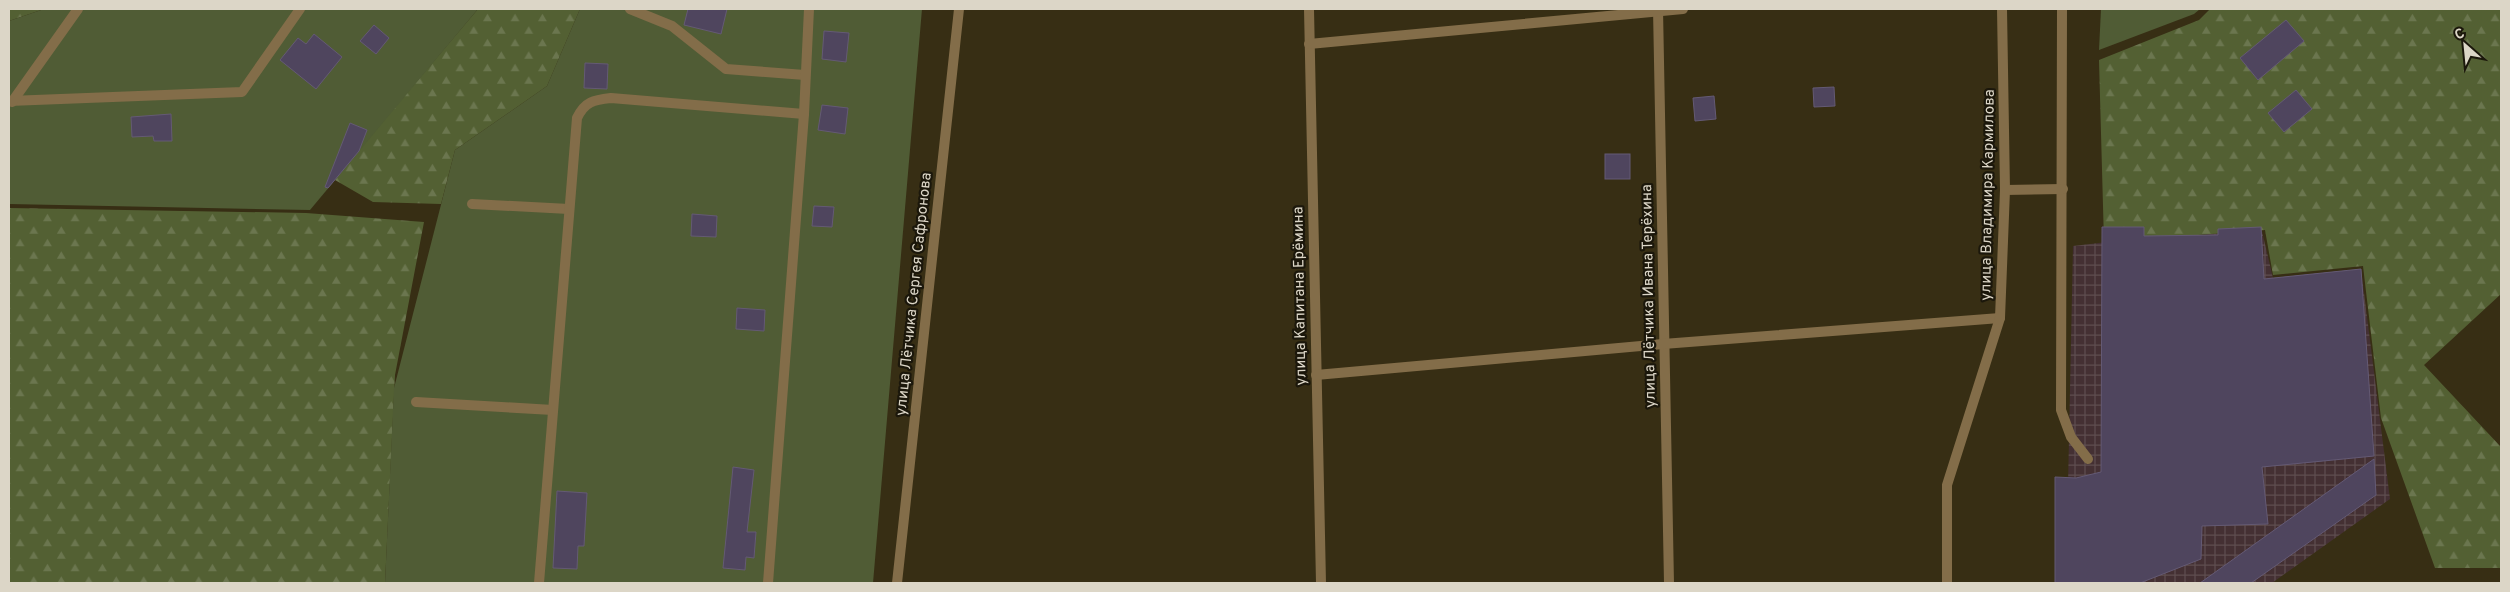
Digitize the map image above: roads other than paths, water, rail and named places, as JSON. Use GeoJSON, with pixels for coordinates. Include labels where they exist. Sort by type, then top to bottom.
{"type":"FeatureCollection","features":[{"type":"Feature","properties":{"kind":"street"},"geometry":{"type":"LineString","coordinates":[[10,101],[78,9]]}},
{"type":"Feature","properties":{"kind":"street"},"geometry":{"type":"LineString","coordinates":[[10,101],[242,92],[300,9]]}},
{"type":"Feature","properties":{"kind":"street"},"geometry":{"type":"LineString","coordinates":[[630,9],[672,26],[726,69],[806,75]]}},
{"type":"Feature","properties":{"kind":"street"},"geometry":{"type":"LineString","coordinates":[[768,583],[804,114],[808,9]]}},
{"type":"Feature","properties":{"kind":"street","name":"улица Лётчика Сергея Сафронова"},"geometry":{"type":"LineString","coordinates":[[897,583],[960,9]]}},
{"type":"Feature","properties":{"kind":"street","name":"улица Капитана Ерёмина"},"geometry":{"type":"LineString","coordinates":[[1309,9],[1320,583]]}},
{"type":"Feature","properties":{"kind":"street"},"geometry":{"type":"LineString","coordinates":[[1309,44],[1683,9]]}},
{"type":"Feature","properties":{"kind":"street","name":"улица Владимира Кармилова"},"geometry":{"type":"LineString","coordinates":[[1948,583],[1947,485],[2000,318],[2005,190],[2002,9]]}},
{"type":"Feature","properties":{"kind":"street"},"geometry":{"type":"LineString","coordinates":[[2062,9],[2061,410],[2071,437],[2088,459]]}},
{"type":"Feature","properties":{"kind":"street","name":"улица Лётчика Ивана Терёхина"},"geometry":{"type":"LineString","coordinates":[[1658,10],[1669,583]]}},
{"type":"Feature","properties":{"kind":"street"},"geometry":{"type":"LineString","coordinates":[[539,583],[577,118],[582,107],[593,100],[612,98],[804,114]]}},
{"type":"Feature","properties":{"kind":"street"},"geometry":{"type":"LineString","coordinates":[[2005,190],[2063,189]]}},
{"type":"Feature","properties":{"kind":"street"},"geometry":{"type":"LineString","coordinates":[[472,204],[570,209]]}},
{"type":"Feature","properties":{"kind":"street"},"geometry":{"type":"LineString","coordinates":[[1316,375],[1663,344],[2000,318]]}},
{"type":"Feature","properties":{"kind":"street"},"geometry":{"type":"LineString","coordinates":[[416,402],[553,410]]}}]}
